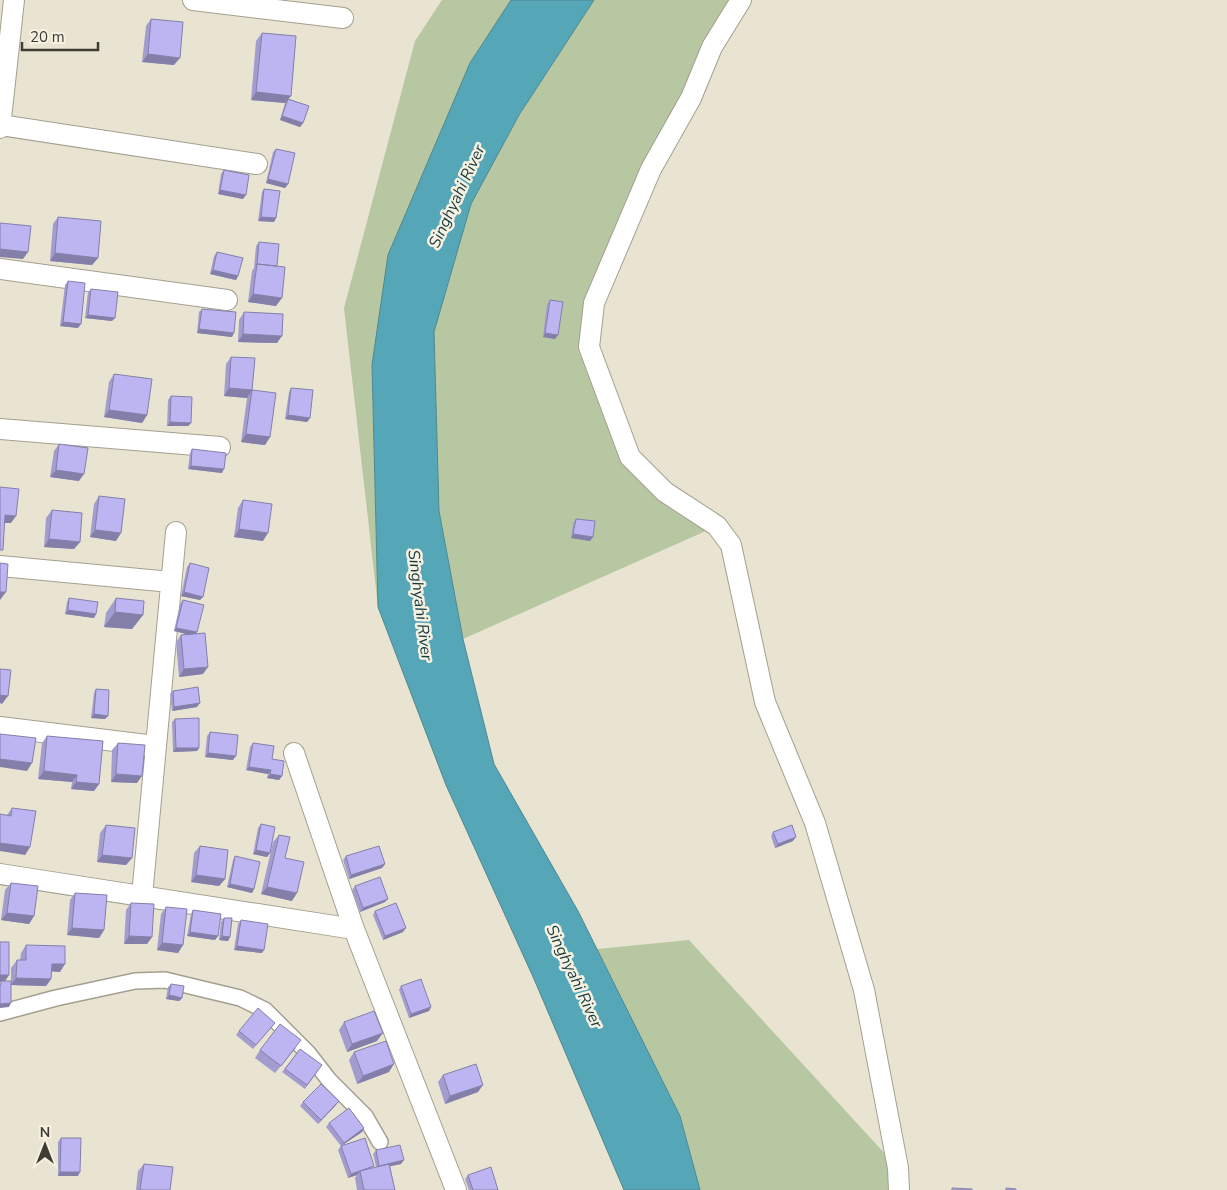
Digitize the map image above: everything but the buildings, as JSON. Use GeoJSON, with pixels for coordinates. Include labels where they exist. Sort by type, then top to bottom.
{"type":"FeatureCollection","features":[{"type":"Feature","properties":{"kind":"street"},"geometry":{"type":"LineString","coordinates":[[14,0],[0,126],[257,164]]}},
{"type":"Feature","properties":{"kind":"street"},"geometry":{"type":"LineString","coordinates":[[193,0],[343,18]]}},
{"type":"Feature","properties":{"kind":"street"},"geometry":{"type":"LineString","coordinates":[[742,0],[712,46],[691,98],[650,169],[594,304],[588,347],[630,457],[665,492],[717,526],[731,546],[765,702],[815,823],[864,990],[898,1168],[899,1190]]}},
{"type":"Feature","properties":{"kind":"street"},"geometry":{"type":"LineString","coordinates":[[0,269],[227,300]]}},
{"type":"Feature","properties":{"kind":"street"},"geometry":{"type":"LineString","coordinates":[[0,429],[220,447]]}},
{"type":"Feature","properties":{"kind":"street"},"geometry":{"type":"LineString","coordinates":[[142,896],[176,532]]}},
{"type":"Feature","properties":{"kind":"street"},"geometry":{"type":"LineString","coordinates":[[0,566],[171,582]]}},
{"type":"Feature","properties":{"kind":"street"},"geometry":{"type":"LineString","coordinates":[[0,727],[155,746]]}},
{"type":"Feature","properties":{"kind":"street"},"geometry":{"type":"LineString","coordinates":[[294,753],[354,929],[456,1190]]}},
{"type":"Feature","properties":{"kind":"street"},"geometry":{"type":"LineString","coordinates":[[0,874],[354,929]]}},
{"type":"Feature","properties":{"kind":"street"},"geometry":{"type":"LineString","coordinates":[[0,1013],[56,998],[135,981],[165,980],[240,998],[265,1010],[308,1053],[329,1080],[365,1116],[380,1142]]}},
{"type":"Feature","properties":{"kind":"green space"},"geometry":{"type":"Polygon","coordinates":[[[442,0],[511,0],[470,63],[372,365],[378,607],[344,308],[415,41],[442,0]]]}},
{"type":"Feature","properties":{"kind":"green space"},"geometry":{"type":"Polygon","coordinates":[[[594,0],[741,0],[651,169],[589,347],[630,457],[717,526],[463,639],[439,511],[434,332],[471,204],[519,115],[594,0]]]}},
{"type":"Feature","properties":{"kind":"green space"},"geometry":{"type":"Polygon","coordinates":[[[689,940],[898,1168],[899,1190],[700,1190],[680,1116],[597,949],[689,940]]]}},
{"type":"Feature","properties":{"kind":"water","name":"Singhyahi River"},"geometry":{"type":"Polygon","coordinates":[[[511,0],[594,0],[519,115],[471,204],[434,332],[439,511],[463,639],[494,764],[578,911],[680,1116],[700,1190],[624,1190],[534,979],[446,785],[378,607],[372,365],[388,255],[470,63],[511,0]]]}}]}
